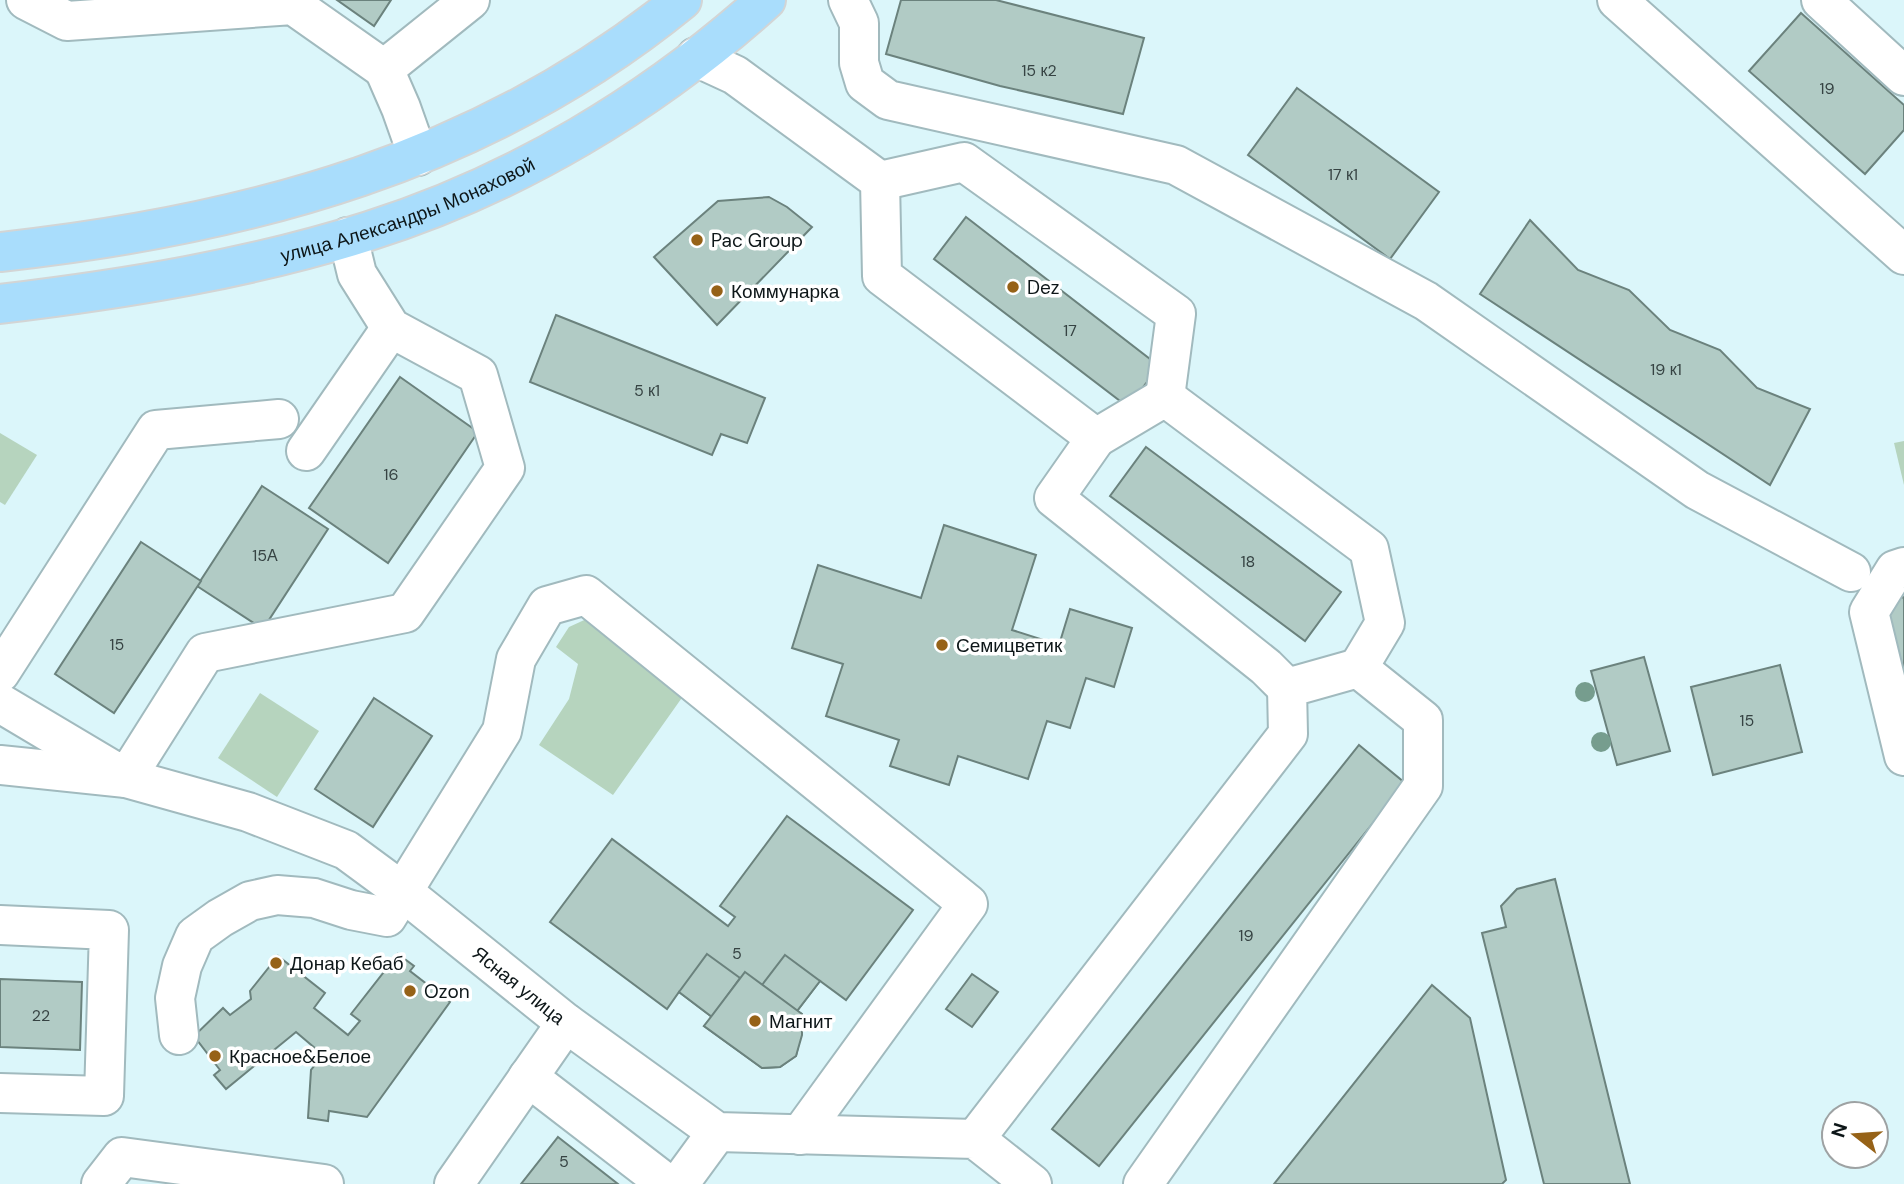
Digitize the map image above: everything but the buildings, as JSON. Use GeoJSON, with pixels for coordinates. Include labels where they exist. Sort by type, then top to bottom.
{"type":"FeatureCollection","features":[{"type":"Feature","properties":{"kind":"main road"},"geometry":{"type":"LineString","coordinates":[[0,252],[135,234],[207,220],[281,203],[350,182],[485,126],[550,91],[612,52],[682,0]]}},
{"type":"Feature","properties":{"kind":"main road","name":"улица Александры Монаховой"},"geometry":{"type":"LineString","coordinates":[[0,304],[151,284],[225,269],[348,237],[442,204],[512,172],[579,136],[633,102],[696,57],[766,0]]}},
{"type":"Feature","properties":{"kind":"street"},"geometry":{"type":"LineString","coordinates":[[26,0],[67,20],[293,5],[384,69],[418,156]]}},
{"type":"Feature","properties":{"kind":"street"},"geometry":{"type":"LineString","coordinates":[[384,69],[470,0]]}},
{"type":"Feature","properties":{"kind":"street"},"geometry":{"type":"LineString","coordinates":[[848,0],[859,23],[859,64],[865,83],[888,100],[1176,164],[1426,301],[1696,490],[1850,572]]}},
{"type":"Feature","properties":{"kind":"street"},"geometry":{"type":"LineString","coordinates":[[1617,0],[1904,255]]}},
{"type":"Feature","properties":{"kind":"street"},"geometry":{"type":"LineString","coordinates":[[1821,0],[1904,76]]}},
{"type":"Feature","properties":{"kind":"street"},"geometry":{"type":"LineString","coordinates":[[696,57],[735,75],[880,181],[964,162],[1176,314],[1165,397]]}},
{"type":"Feature","properties":{"kind":"street"},"geometry":{"type":"LineString","coordinates":[[880,181],[882,276],[1096,438]]}},
{"type":"Feature","properties":{"kind":"street"},"geometry":{"type":"LineString","coordinates":[[0,703],[126,778],[205,653],[405,613],[505,468],[478,375],[391,328],[357,274],[348,237]]}},
{"type":"Feature","properties":{"kind":"street"},"geometry":{"type":"LineString","coordinates":[[306,451],[391,328]]}},
{"type":"Feature","properties":{"kind":"street"},"geometry":{"type":"LineString","coordinates":[[975,1139],[1288,734],[1287,688],[1266,667],[1054,498],[1096,438],[1165,397]]}},
{"type":"Feature","properties":{"kind":"street"},"geometry":{"type":"LineString","coordinates":[[1165,397],[1370,549],[1385,624],[1358,668],[1287,688]]}},
{"type":"Feature","properties":{"kind":"street"},"geometry":{"type":"LineString","coordinates":[[0,673],[156,430],[279,419]]}},
{"type":"Feature","properties":{"kind":"street"},"geometry":{"type":"LineString","coordinates":[[1904,567],[1895,570],[1869,612],[1904,756]]}},
{"type":"Feature","properties":{"kind":"street"},"geometry":{"type":"LineString","coordinates":[[179,1035],[175,998],[182,966],[195,936],[220,918],[250,901],[277,895],[314,898],[351,910],[387,917],[502,731],[516,659],[547,606],[586,595],[968,904],[800,1135]]}},
{"type":"Feature","properties":{"kind":"street"},"geometry":{"type":"LineString","coordinates":[[1143,1184],[1423,786],[1423,720],[1358,668]]}},
{"type":"Feature","properties":{"kind":"street","name":"Ясная улица"},"geometry":{"type":"LineString","coordinates":[[0,765],[126,778],[248,812],[346,850],[403,892],[566,1023],[717,1132]]}},
{"type":"Feature","properties":{"kind":"street"},"geometry":{"type":"LineString","coordinates":[[0,925],[110,930],[104,1096],[0,1093]]}},
{"type":"Feature","properties":{"kind":"street"},"geometry":{"type":"LineString","coordinates":[[454,1184],[566,1023]]}},
{"type":"Feature","properties":{"kind":"street"},"geometry":{"type":"LineString","coordinates":[[528,1077],[667,1184]]}},
{"type":"Feature","properties":{"kind":"street"},"geometry":{"type":"LineString","coordinates":[[679,1184],[717,1132],[975,1139],[1032,1184]]}},
{"type":"Feature","properties":{"kind":"street"},"geometry":{"type":"LineString","coordinates":[[101,1184],[122,1157],[310,1183]]}},
{"type":"Feature","properties":{"kind":"green space"},"geometry":{"type":"Polygon","coordinates":[[[0,433],[37,455],[5,505],[0,502],[0,433]]]}},
{"type":"Feature","properties":{"kind":"green space"},"geometry":{"type":"Polygon","coordinates":[[[1904,441],[1904,485],[1894,443],[1904,441]]]}},
{"type":"Feature","properties":{"kind":"green space"},"geometry":{"type":"Polygon","coordinates":[[[593,616],[686,692],[613,795],[539,745],[569,699],[578,664],[556,647],[569,627],[593,616]]]}},
{"type":"Feature","properties":{"kind":"green space"},"geometry":{"type":"Polygon","coordinates":[[[260,693],[319,731],[277,797],[218,758],[260,693]]]}},
{"type":"Feature","properties":{"kind":"place","name":"Pac Group"},"geometry":{"type":"Point","coordinates":[697,240]}},
{"type":"Feature","properties":{"kind":"place","name":"Dez"},"geometry":{"type":"Point","coordinates":[1013,287]}},
{"type":"Feature","properties":{"kind":"place","name":"Коммунарка"},"geometry":{"type":"Point","coordinates":[717,291]}},
{"type":"Feature","properties":{"kind":"place","name":"Семицветик"},"geometry":{"type":"Point","coordinates":[942,645]}},
{"type":"Feature","properties":{"kind":"place","name":"Донар Кебаб"},"geometry":{"type":"Point","coordinates":[276,963]}},
{"type":"Feature","properties":{"kind":"place","name":"Ozon"},"geometry":{"type":"Point","coordinates":[410,991]}},
{"type":"Feature","properties":{"kind":"place","name":"Магнит"},"geometry":{"type":"Point","coordinates":[755,1021]}},
{"type":"Feature","properties":{"kind":"place","name":"Красное&Белое"},"geometry":{"type":"Point","coordinates":[215,1056]}}]}
